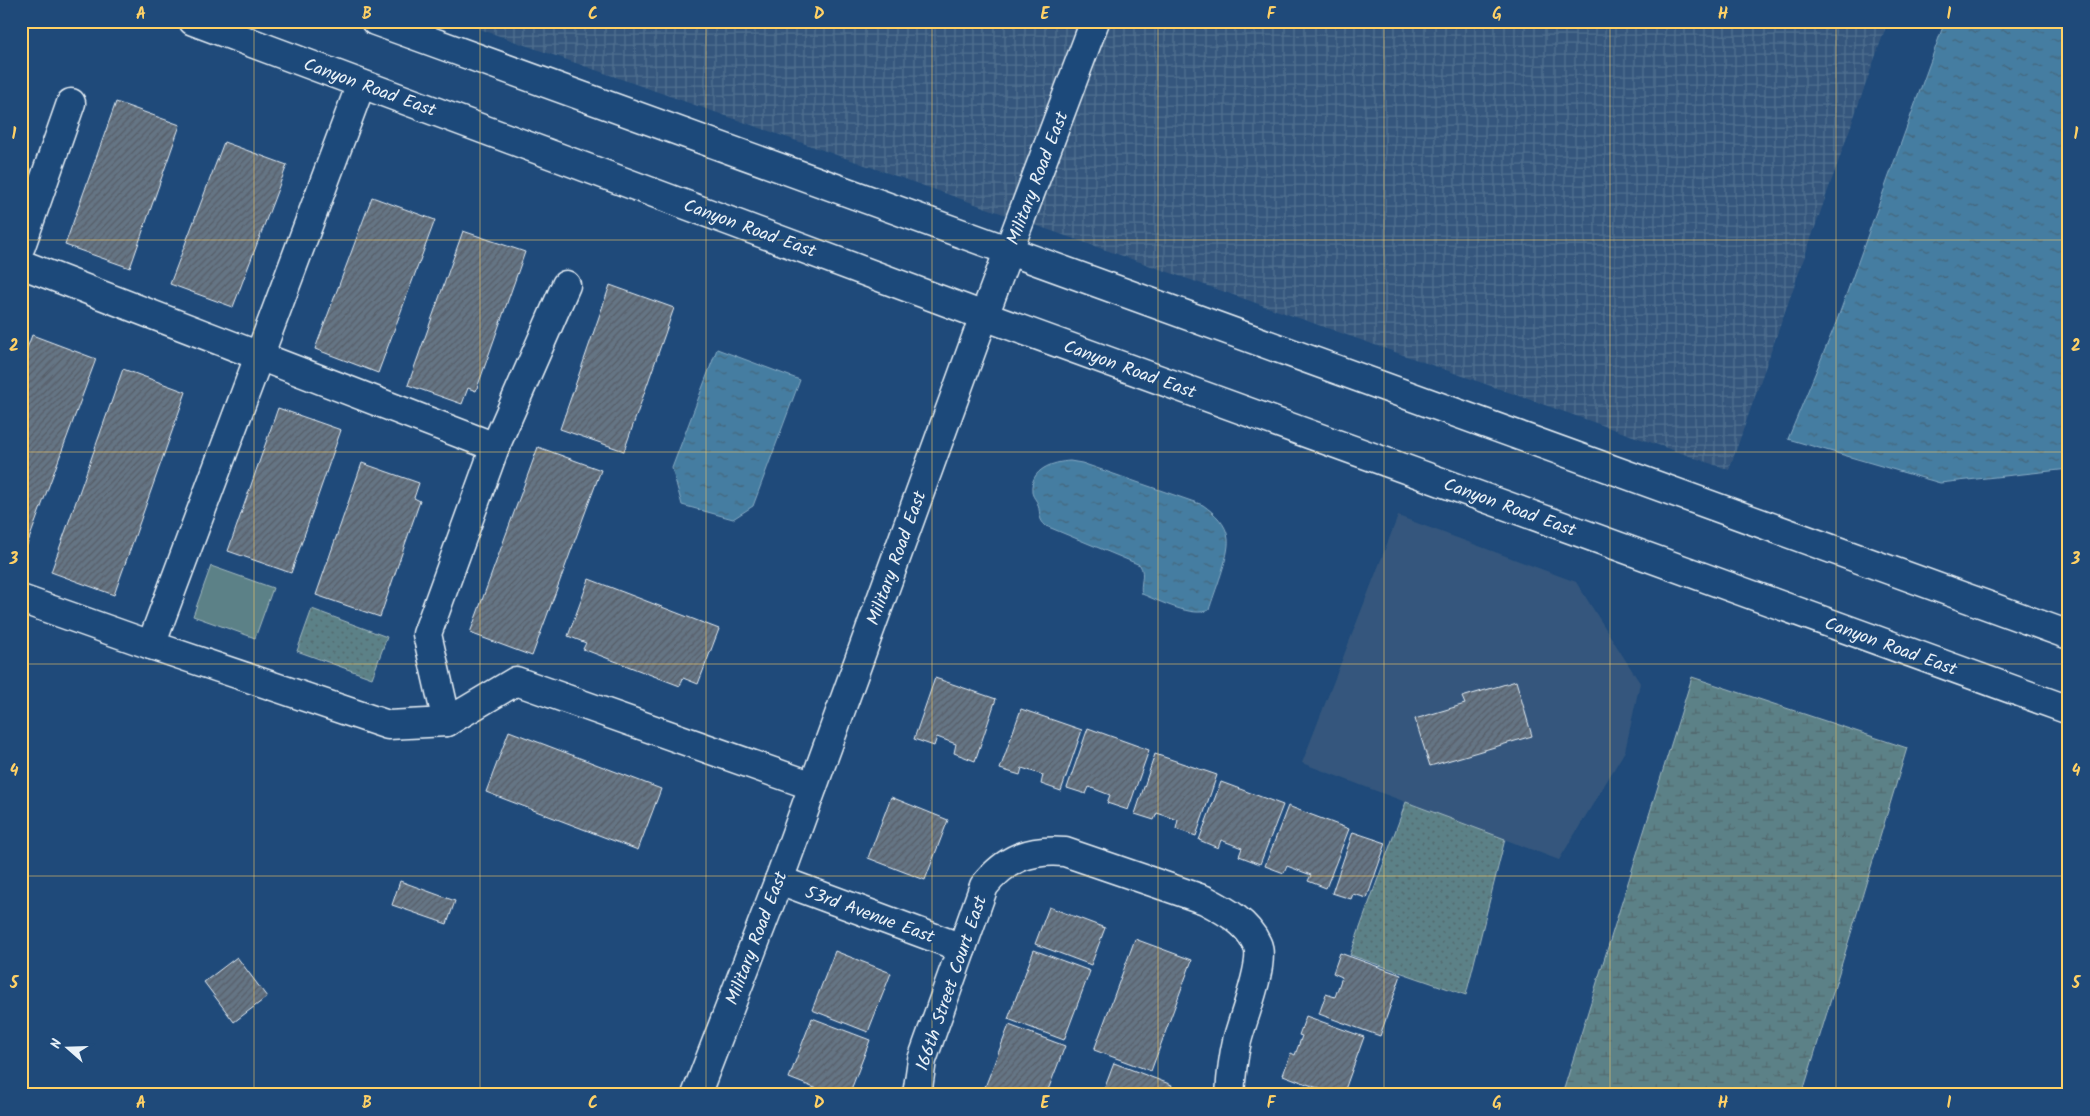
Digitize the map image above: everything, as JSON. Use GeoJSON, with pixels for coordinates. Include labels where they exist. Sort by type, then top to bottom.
{"type":"FeatureCollection","features":[{"type":"Feature","properties":{"kind":"main road","name":"Canyon Road East"},"geometry":{"type":"LineString","coordinates":[[193,21],[984,316],[2069,710]]}},
{"type":"Feature","properties":{"kind":"main road"},"geometry":{"type":"LineString","coordinates":[[375,21],[2069,635]]}},
{"type":"Feature","properties":{"kind":"main road","name":"Military Road East"},"geometry":{"type":"LineString","coordinates":[[696,1095],[813,786],[984,316],[1095,21]]}},
{"type":"Feature","properties":{"kind":"main road"},"geometry":{"type":"LineString","coordinates":[[151,646],[361,84]]}},
{"type":"Feature","properties":{"kind":"main road"},"geometry":{"type":"LineString","coordinates":[[21,246],[71,102]]}},
{"type":"Feature","properties":{"kind":"main road"},"geometry":{"type":"LineString","coordinates":[[21,264],[495,447]]}},
{"type":"Feature","properties":{"kind":"main road"},"geometry":{"type":"LineString","coordinates":[[447,722],[427,634],[495,447],[566,285]]}},
{"type":"Feature","properties":{"kind":"main road"},"geometry":{"type":"LineString","coordinates":[[21,599],[151,646],[388,725],[447,722],[516,681],[813,786]]}},
{"type":"Feature","properties":{"kind":"main road","name":"166th Street Court East"},"geometry":{"type":"LineString","coordinates":[[918,1095],[922,1060],[984,886],[993,875],[1018,857],[1036,852],[1065,852],[1205,900],[1239,920],[1250,932],[1258,946],[1260,962],[1236,1042],[1230,1095]]}},
{"type":"Feature","properties":{"kind":"main road","name":"53rd Avenue East"},"geometry":{"type":"LineString","coordinates":[[778,880],[962,948]]}},
{"type":"Feature","properties":{"kind":"shaded area"},"geometry":{"type":"Polygon","coordinates":[[[457,21],[1888,21],[1729,470],[457,21]]]}},
{"type":"Feature","properties":{"kind":"shaded area"},"geometry":{"type":"Polygon","coordinates":[[[1398,516],[1576,582],[1640,683],[1625,751],[1559,860],[1302,763],[1398,516]]]}},
{"type":"Feature","properties":{"kind":"green space"},"geometry":{"type":"Polygon","coordinates":[[[211,566],[273,588],[255,638],[193,616],[211,566]]]}},
{"type":"Feature","properties":{"kind":"green space"},"geometry":{"type":"Polygon","coordinates":[[[312,609],[387,637],[372,678],[297,651],[312,609]]]}},
{"type":"Feature","properties":{"kind":"green space"},"geometry":{"type":"Polygon","coordinates":[[[1692,677],[1907,748],[1802,1095],[1562,1095],[1692,677]]]}},
{"type":"Feature","properties":{"kind":"green space"},"geometry":{"type":"Polygon","coordinates":[[[1406,802],[1505,839],[1466,995],[1350,955],[1406,802]]]}},
{"type":"Feature","properties":{"kind":"water"},"geometry":{"type":"Polygon","coordinates":[[[1945,21],[2069,21],[2069,469],[1940,483],[1788,439],[1836,323],[1945,21]]]}},
{"type":"Feature","properties":{"kind":"water"},"geometry":{"type":"Polygon","coordinates":[[[717,349],[800,380],[753,506],[733,519],[682,505],[672,468],[717,349]]]}},
{"type":"Feature","properties":{"kind":"water"},"geometry":{"type":"Polygon","coordinates":[[[1070,461],[1082,463],[1203,505],[1215,515],[1225,528],[1228,546],[1209,610],[1194,612],[1185,610],[1142,594],[1142,569],[1140,565],[1046,526],[1043,523],[1032,493],[1032,483],[1044,468],[1070,461]]]}},
{"type":"Feature","properties":{"kind":"building"},"geometry":{"type":"Polygon","coordinates":[[[116,102],[180,125],[130,268],[65,245],[116,102]]]}},
{"type":"Feature","properties":{"kind":"building"},"geometry":{"type":"Polygon","coordinates":[[[224,142],[287,165],[233,307],[170,284],[224,142]]]}},
{"type":"Feature","properties":{"kind":"building"},"geometry":{"type":"Polygon","coordinates":[[[372,197],[435,220],[378,373],[315,349],[372,197]]]}},
{"type":"Feature","properties":{"kind":"building"},"geometry":{"type":"Polygon","coordinates":[[[463,231],[525,252],[476,391],[468,388],[462,404],[408,385],[463,231]]]}},
{"type":"Feature","properties":{"kind":"building"},"geometry":{"type":"Polygon","coordinates":[[[610,285],[674,308],[624,451],[560,429],[610,285]]]}},
{"type":"Feature","properties":{"kind":"building"},"geometry":{"type":"Polygon","coordinates":[[[32,335],[96,359],[21,561],[21,365],[32,335]]]}},
{"type":"Feature","properties":{"kind":"building"},"geometry":{"type":"Polygon","coordinates":[[[123,369],[186,392],[114,595],[51,572],[123,369]]]}},
{"type":"Feature","properties":{"kind":"building"},"geometry":{"type":"Polygon","coordinates":[[[278,408],[341,430],[291,573],[228,551],[278,408]]]}},
{"type":"Feature","properties":{"kind":"building"},"geometry":{"type":"Polygon","coordinates":[[[538,447],[601,470],[532,656],[470,633],[538,447]]]}},
{"type":"Feature","properties":{"kind":"building"},"geometry":{"type":"Polygon","coordinates":[[[362,463],[419,483],[414,498],[420,501],[380,617],[316,595],[362,463]]]}},
{"type":"Feature","properties":{"kind":"building"},"geometry":{"type":"Polygon","coordinates":[[[589,579],[719,629],[698,684],[683,678],[680,686],[583,649],[586,643],[568,636],[589,579]]]}},
{"type":"Feature","properties":{"kind":"building"},"geometry":{"type":"Polygon","coordinates":[[[935,678],[996,699],[975,761],[954,753],[956,744],[937,737],[934,746],[914,739],[935,678]]]}},
{"type":"Feature","properties":{"kind":"building"},"geometry":{"type":"Polygon","coordinates":[[[1516,681],[1532,736],[1430,766],[1415,719],[1465,704],[1462,697],[1516,681]]]}},
{"type":"Feature","properties":{"kind":"building"},"geometry":{"type":"Polygon","coordinates":[[[1021,709],[1082,730],[1061,791],[1041,784],[1043,775],[1022,768],[1020,775],[1000,769],[1021,709]]]}},
{"type":"Feature","properties":{"kind":"building"},"geometry":{"type":"Polygon","coordinates":[[[1088,728],[1149,750],[1128,810],[1107,803],[1110,795],[1089,787],[1086,794],[1067,788],[1088,728]]]}},
{"type":"Feature","properties":{"kind":"building"},"geometry":{"type":"Polygon","coordinates":[[[509,731],[661,789],[638,850],[486,792],[509,731]]]}},
{"type":"Feature","properties":{"kind":"building"},"geometry":{"type":"Polygon","coordinates":[[[1155,754],[1217,775],[1196,836],[1176,829],[1178,820],[1157,813],[1154,820],[1135,814],[1155,754]]]}},
{"type":"Feature","properties":{"kind":"building"},"geometry":{"type":"Polygon","coordinates":[[[1221,782],[1283,805],[1260,864],[1239,856],[1242,848],[1221,840],[1218,848],[1199,840],[1221,782]]]}},
{"type":"Feature","properties":{"kind":"building"},"geometry":{"type":"Polygon","coordinates":[[[891,797],[948,820],[925,880],[868,858],[891,797]]]}},
{"type":"Feature","properties":{"kind":"building"},"geometry":{"type":"Polygon","coordinates":[[[1288,806],[1349,829],[1326,888],[1308,881],[1311,875],[1287,866],[1284,873],[1265,866],[1288,806]]]}},
{"type":"Feature","properties":{"kind":"building"},"geometry":{"type":"Polygon","coordinates":[[[1353,832],[1386,843],[1367,898],[1353,894],[1351,899],[1332,893],[1353,832]]]}},
{"type":"Feature","properties":{"kind":"building"},"geometry":{"type":"Polygon","coordinates":[[[400,881],[455,901],[447,924],[392,905],[400,881]]]}},
{"type":"Feature","properties":{"kind":"building"},"geometry":{"type":"Polygon","coordinates":[[[1049,907],[1105,928],[1091,965],[1035,944],[1049,907]]]}},
{"type":"Feature","properties":{"kind":"building"},"geometry":{"type":"Polygon","coordinates":[[[1135,939],[1192,960],[1151,1071],[1094,1050],[1135,939]]]}},
{"type":"Feature","properties":{"kind":"building"},"geometry":{"type":"Polygon","coordinates":[[[1034,950],[1090,971],[1064,1040],[1008,1019],[1034,950]]]}},
{"type":"Feature","properties":{"kind":"building"},"geometry":{"type":"Polygon","coordinates":[[[835,951],[891,973],[868,1032],[812,1010],[835,951]]]}},
{"type":"Feature","properties":{"kind":"building"},"geometry":{"type":"Polygon","coordinates":[[[1340,953],[1401,975],[1380,1036],[1319,1014],[1326,994],[1335,997],[1342,977],[1333,973],[1340,953]]]}},
{"type":"Feature","properties":{"kind":"building"},"geometry":{"type":"Polygon","coordinates":[[[237,957],[267,997],[234,1022],[204,982],[237,957]]]}},
{"type":"Feature","properties":{"kind":"building"},"geometry":{"type":"Polygon","coordinates":[[[1306,1016],[1364,1037],[1343,1095],[1336,1095],[1283,1075],[1291,1053],[1295,1055],[1302,1036],[1299,1035],[1306,1016]]]}},
{"type":"Feature","properties":{"kind":"building"},"geometry":{"type":"Polygon","coordinates":[[[812,1018],[870,1040],[849,1095],[833,1095],[789,1078],[812,1018]]]}},
{"type":"Feature","properties":{"kind":"building"},"geometry":{"type":"Polygon","coordinates":[[[1009,1025],[1065,1046],[1046,1095],[982,1095],[1009,1025]]]}},
{"type":"Feature","properties":{"kind":"building"},"geometry":{"type":"Polygon","coordinates":[[[1114,1063],[1172,1085],[1168,1095],[1102,1095],[1114,1063]]]}}]}
